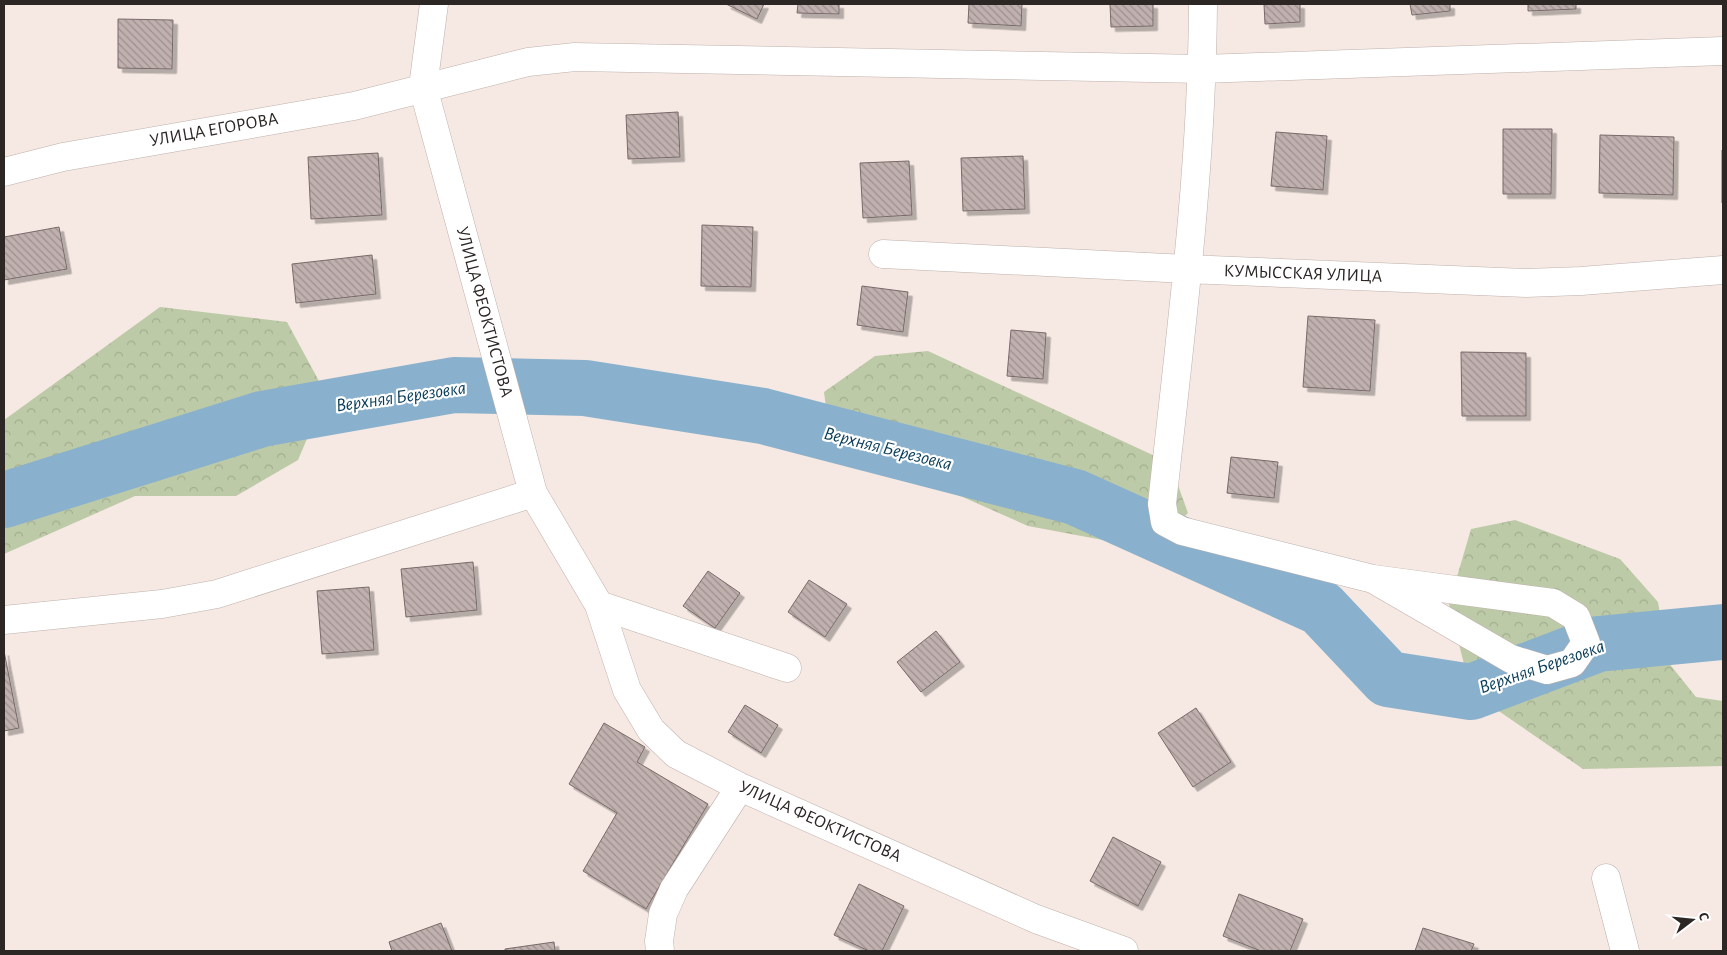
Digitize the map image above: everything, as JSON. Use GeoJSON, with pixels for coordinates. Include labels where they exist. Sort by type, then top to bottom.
{"type":"FeatureCollection","features":[{"type":"Feature","properties":{"kind":"street","name":"УЛИЦА ФЕОКТИСТОВА"},"geometry":{"type":"LineString","coordinates":[[434,4],[423,88],[533,493],[599,605],[627,690],[651,730],[676,754],[740,787],[1036,918],[1124,951]]}},
{"type":"Feature","properties":{"kind":"street"},"geometry":{"type":"LineString","coordinates":[[1203,4],[1203,69],[1187,269],[1162,504],[1165,522],[1182,531],[1373,579],[1553,602],[1576,617],[1586,643],[1572,663],[1547,670],[1511,659],[1373,579]]}},
{"type":"Feature","properties":{"kind":"street","name":"УЛИЦА ЕГОРОВА"},"geometry":{"type":"LineString","coordinates":[[4,172],[62,157],[354,106],[528,62],[575,58],[1203,69],[1723,51]]}},
{"type":"Feature","properties":{"kind":"street","name":"КУМЫССКАЯ УЛИЦА"},"geometry":{"type":"LineString","coordinates":[[884,254],[1526,283],[1581,281],[1723,270]]}},
{"type":"Feature","properties":{"kind":"street"},"geometry":{"type":"LineString","coordinates":[[4,620],[162,604],[217,594],[533,493]]}},
{"type":"Feature","properties":{"kind":"street"},"geometry":{"type":"LineString","coordinates":[[599,605],[787,668]]}},
{"type":"Feature","properties":{"kind":"street"},"geometry":{"type":"LineString","coordinates":[[660,951],[659,941],[662,914],[674,889],[740,787]]}},
{"type":"Feature","properties":{"kind":"street"},"geometry":{"type":"LineString","coordinates":[[1606,878],[1625,951]]}},
{"type":"Feature","properties":{"kind":"green space"},"geometry":{"type":"Polygon","coordinates":[[[160,307],[287,322],[326,394],[298,460],[236,496],[135,496],[4,554],[4,420],[160,307]]]}},
{"type":"Feature","properties":{"kind":"green space"},"geometry":{"type":"Polygon","coordinates":[[[928,351],[1170,463],[1188,513],[1151,549],[1028,526],[830,438],[824,392],[875,356],[928,351]]]}},
{"type":"Feature","properties":{"kind":"green space"},"geometry":{"type":"Polygon","coordinates":[[[1515,520],[1620,559],[1658,602],[1668,662],[1696,697],[1723,701],[1723,766],[1583,769],[1471,692],[1449,604],[1471,529],[1515,520]]]}},
{"type":"Feature","properties":{"kind":"building"},"geometry":{"type":"Polygon","coordinates":[[[726,4],[764,4],[757,19],[726,4]]]}},
{"type":"Feature","properties":{"kind":"building"},"geometry":{"type":"Polygon","coordinates":[[[798,4],[839,4],[839,14],[797,13],[798,4]]]}},
{"type":"Feature","properties":{"kind":"building"},"geometry":{"type":"Polygon","coordinates":[[[969,4],[1022,4],[1021,26],[968,23],[969,4]]]}},
{"type":"Feature","properties":{"kind":"building"},"geometry":{"type":"Polygon","coordinates":[[[1110,4],[1153,4],[1153,26],[1111,27],[1110,4]]]}},
{"type":"Feature","properties":{"kind":"building"},"geometry":{"type":"Polygon","coordinates":[[[1264,4],[1300,4],[1300,22],[1265,24],[1264,4]]]}},
{"type":"Feature","properties":{"kind":"building"},"geometry":{"type":"Polygon","coordinates":[[[1410,4],[1450,4],[1450,11],[1412,15],[1410,4]]]}},
{"type":"Feature","properties":{"kind":"building"},"geometry":{"type":"Polygon","coordinates":[[[1528,4],[1576,4],[1576,9],[1528,11],[1528,4]]]}},
{"type":"Feature","properties":{"kind":"building"},"geometry":{"type":"Polygon","coordinates":[[[118,19],[173,20],[172,69],[118,68],[118,19]]]}},
{"type":"Feature","properties":{"kind":"building"},"geometry":{"type":"Polygon","coordinates":[[[678,112],[680,157],[628,159],[626,115],[678,112]]]}},
{"type":"Feature","properties":{"kind":"building"},"geometry":{"type":"Polygon","coordinates":[[[1503,129],[1552,129],[1551,194],[1503,194],[1503,129]]]}},
{"type":"Feature","properties":{"kind":"building"},"geometry":{"type":"Polygon","coordinates":[[[1276,132],[1327,136],[1323,190],[1271,186],[1276,132]]]}},
{"type":"Feature","properties":{"kind":"building"},"geometry":{"type":"Polygon","coordinates":[[[1600,135],[1674,137],[1673,195],[1599,193],[1600,135]]]}},
{"type":"Feature","properties":{"kind":"building"},"geometry":{"type":"Polygon","coordinates":[[[1723,150],[1723,203],[1722,203],[1723,150]]]}},
{"type":"Feature","properties":{"kind":"building"},"geometry":{"type":"Polygon","coordinates":[[[378,153],[382,215],[311,219],[308,157],[378,153]]]}},
{"type":"Feature","properties":{"kind":"building"},"geometry":{"type":"Polygon","coordinates":[[[1023,156],[1025,209],[963,211],[961,158],[1023,156]]]}},
{"type":"Feature","properties":{"kind":"building"},"geometry":{"type":"Polygon","coordinates":[[[909,161],[912,215],[863,218],[860,163],[909,161]]]}},
{"type":"Feature","properties":{"kind":"building"},"geometry":{"type":"Polygon","coordinates":[[[702,225],[753,227],[751,287],[701,286],[702,225]]]}},
{"type":"Feature","properties":{"kind":"building"},"geometry":{"type":"Polygon","coordinates":[[[59,227],[67,269],[4,280],[4,237],[59,227]]]}},
{"type":"Feature","properties":{"kind":"building"},"geometry":{"type":"Polygon","coordinates":[[[372,255],[376,294],[296,303],[292,264],[372,255]]]}},
{"type":"Feature","properties":{"kind":"building"},"geometry":{"type":"Polygon","coordinates":[[[862,286],[908,292],[903,332],[857,325],[862,286]]]}},
{"type":"Feature","properties":{"kind":"building"},"geometry":{"type":"Polygon","coordinates":[[[1308,316],[1375,320],[1370,391],[1303,387],[1308,316]]]}},
{"type":"Feature","properties":{"kind":"building"},"geometry":{"type":"Polygon","coordinates":[[[1011,330],[1046,333],[1043,379],[1007,376],[1011,330]]]}},
{"type":"Feature","properties":{"kind":"building"},"geometry":{"type":"Polygon","coordinates":[[[1461,352],[1526,353],[1526,416],[1462,416],[1461,352]]]}},
{"type":"Feature","properties":{"kind":"building"},"geometry":{"type":"Polygon","coordinates":[[[1231,457],[1278,462],[1274,498],[1227,493],[1231,457]]]}},
{"type":"Feature","properties":{"kind":"building"},"geometry":{"type":"Polygon","coordinates":[[[473,562],[477,610],[406,617],[401,569],[473,562]]]}},
{"type":"Feature","properties":{"kind":"building"},"geometry":{"type":"Polygon","coordinates":[[[708,571],[740,593],[715,628],[683,606],[708,571]]]}},
{"type":"Feature","properties":{"kind":"building"},"geometry":{"type":"Polygon","coordinates":[[[809,580],[847,604],[825,637],[788,612],[809,580]]]}},
{"type":"Feature","properties":{"kind":"building"},"geometry":{"type":"Polygon","coordinates":[[[369,587],[374,650],[322,654],[317,591],[369,587]]]}},
{"type":"Feature","properties":{"kind":"building"},"geometry":{"type":"Polygon","coordinates":[[[936,631],[960,662],[921,692],[897,662],[936,631]]]}},
{"type":"Feature","properties":{"kind":"building"},"geometry":{"type":"Polygon","coordinates":[[[4,651],[19,728],[4,731],[4,651]]]}},
{"type":"Feature","properties":{"kind":"building"},"geometry":{"type":"Polygon","coordinates":[[[745,705],[778,725],[761,753],[728,732],[745,705]]]}},
{"type":"Feature","properties":{"kind":"building"},"geometry":{"type":"Polygon","coordinates":[[[1196,708],[1231,762],[1193,787],[1158,733],[1196,708]]]}},
{"type":"Feature","properties":{"kind":"building"},"geometry":{"type":"Polygon","coordinates":[[[604,723],[645,747],[637,762],[708,804],[646,909],[583,871],[617,813],[569,784],[604,723]]]}},
{"type":"Feature","properties":{"kind":"building"},"geometry":{"type":"Polygon","coordinates":[[[1113,837],[1161,862],[1138,906],[1090,881],[1113,837]]]}},
{"type":"Feature","properties":{"kind":"building"},"geometry":{"type":"Polygon","coordinates":[[[859,884],[904,906],[882,951],[869,951],[834,935],[859,884]]]}},
{"type":"Feature","properties":{"kind":"building"},"geometry":{"type":"Polygon","coordinates":[[[1239,894],[1303,919],[1290,951],[1261,951],[1223,936],[1239,894]]]}},
{"type":"Feature","properties":{"kind":"building"},"geometry":{"type":"Polygon","coordinates":[[[441,923],[452,951],[392,951],[389,942],[441,923]]]}},
{"type":"Feature","properties":{"kind":"building"},"geometry":{"type":"Polygon","coordinates":[[[1423,928],[1474,944],[1471,951],[1415,951],[1423,928]]]}},
{"type":"Feature","properties":{"kind":"building"},"geometry":{"type":"Polygon","coordinates":[[[554,942],[555,951],[505,951],[505,949],[554,942]]]}},
{"type":"Feature","properties":{"kind":"waterway","name":"Верхняя Березовка"},"geometry":{"type":"LineString","coordinates":[[4,500],[262,419],[454,385],[585,388],[763,416],[1075,497],[1321,608],[1388,679],[1471,692],[1598,644],[1723,632]]}}]}
